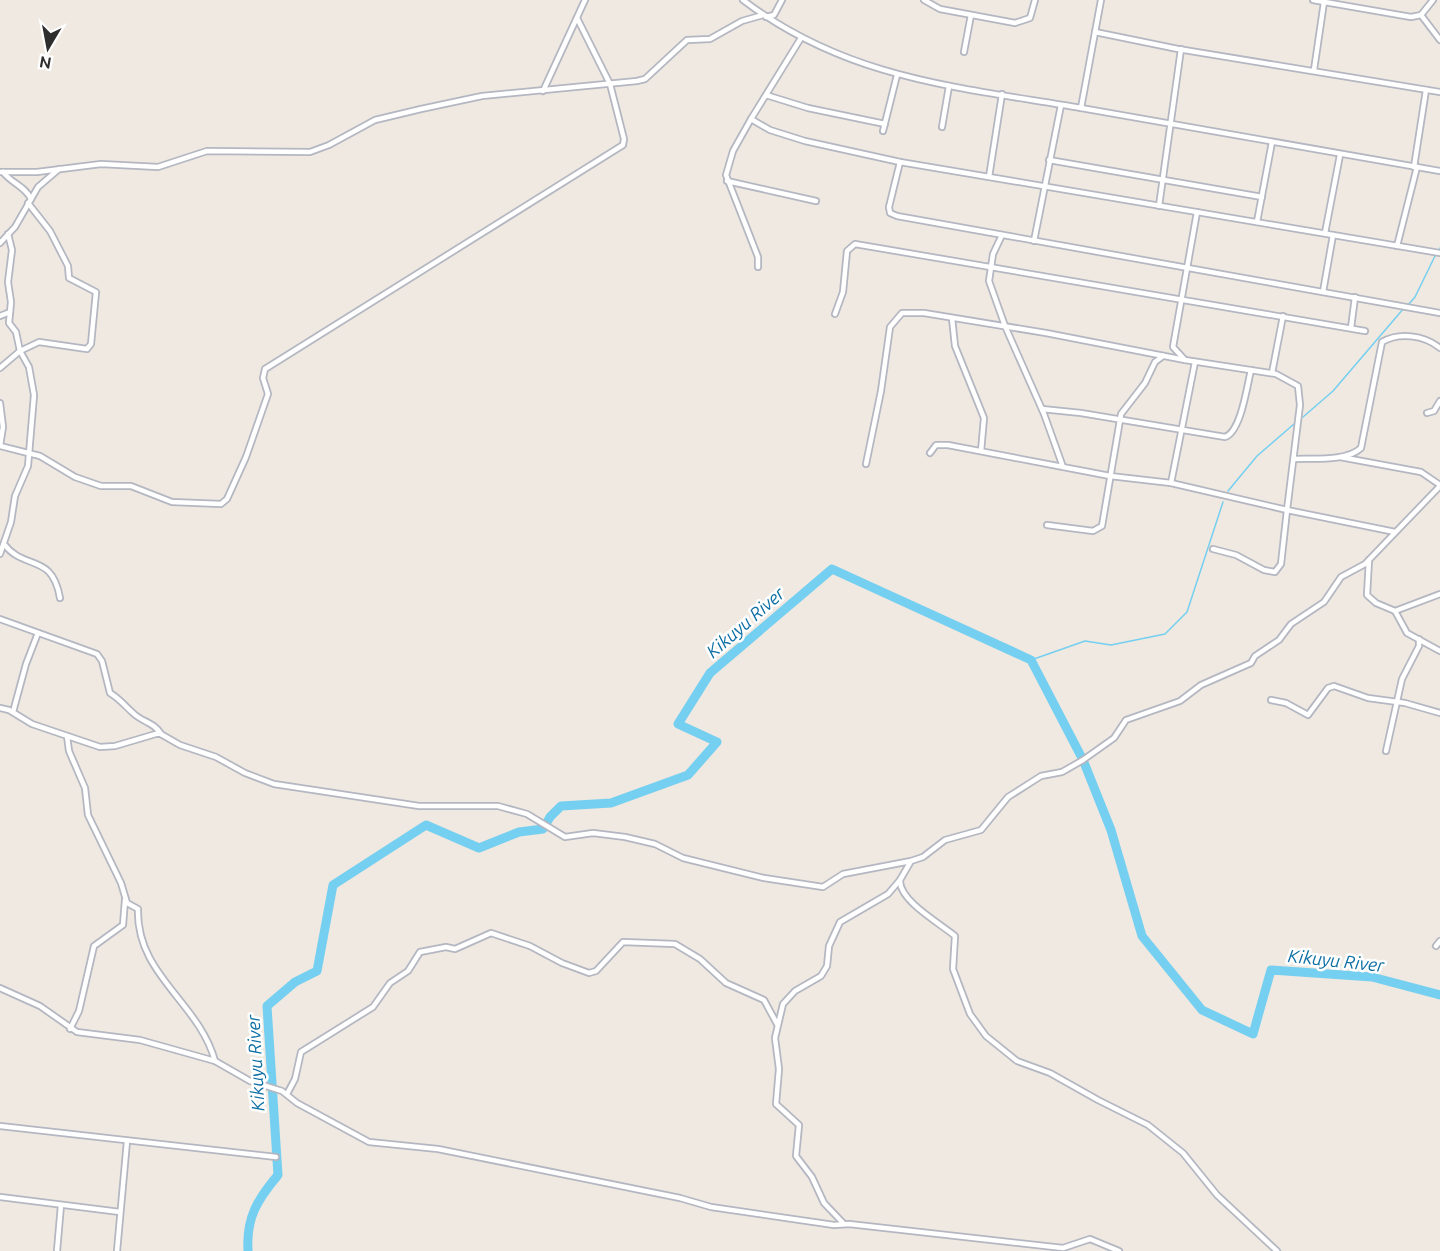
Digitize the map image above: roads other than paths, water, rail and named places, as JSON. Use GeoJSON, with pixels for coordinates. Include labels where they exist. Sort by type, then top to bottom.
{"type":"FeatureCollection","features":[{"type":"Feature","properties":{"kind":"street"},"geometry":{"type":"LineString","coordinates":[[543,91],[585,0]]}},
{"type":"Feature","properties":{"kind":"street"},"geometry":{"type":"LineString","coordinates":[[743,0],[764,16],[801,38],[848,59],[897,75],[1440,171]]}},
{"type":"Feature","properties":{"kind":"street"},"geometry":{"type":"LineString","coordinates":[[2,172],[101,164],[158,167],[207,151],[315,151],[385,117],[482,96],[645,79],[687,40],[710,39],[742,21],[774,15],[782,0]]}},
{"type":"Feature","properties":{"kind":"street"},"geometry":{"type":"LineString","coordinates":[[924,0],[940,9],[1015,23],[1030,18],[1035,0]]}},
{"type":"Feature","properties":{"kind":"street"},"geometry":{"type":"LineString","coordinates":[[1082,108],[1101,0]]}},
{"type":"Feature","properties":{"kind":"street"},"geometry":{"type":"LineString","coordinates":[[1314,0],[1411,17],[1421,15],[1433,0]]}},
{"type":"Feature","properties":{"kind":"street"},"geometry":{"type":"LineString","coordinates":[[1314,70],[1324,2]]}},
{"type":"Feature","properties":{"kind":"street"},"geometry":{"type":"LineString","coordinates":[[964,52],[971,15]]}},
{"type":"Feature","properties":{"kind":"street"},"geometry":{"type":"LineString","coordinates":[[1421,15],[1440,40]]}},
{"type":"Feature","properties":{"kind":"street"},"geometry":{"type":"LineString","coordinates":[[0,403],[3,427],[0,446],[29,453],[52,462],[78,479],[101,486],[131,486],[172,502],[221,504],[246,457],[268,394],[262,378],[266,369],[619,150],[624,139],[609,84],[577,18]]}},
{"type":"Feature","properties":{"kind":"street"},"geometry":{"type":"LineString","coordinates":[[1095,32],[1181,49],[1440,92]]}},
{"type":"Feature","properties":{"kind":"street"},"geometry":{"type":"LineString","coordinates":[[758,267],[758,257],[727,181],[726,172],[733,151],[801,38]]}},
{"type":"Feature","properties":{"kind":"street"},"geometry":{"type":"LineString","coordinates":[[1159,206],[1181,49]]}},
{"type":"Feature","properties":{"kind":"street"},"geometry":{"type":"LineString","coordinates":[[883,131],[897,75]]}},
{"type":"Feature","properties":{"kind":"street"},"geometry":{"type":"LineString","coordinates":[[942,127],[949,86]]}},
{"type":"Feature","properties":{"kind":"street"},"geometry":{"type":"LineString","coordinates":[[1397,246],[1415,167],[1426,90]]}},
{"type":"Feature","properties":{"kind":"street"},"geometry":{"type":"LineString","coordinates":[[988,177],[1002,94]]}},
{"type":"Feature","properties":{"kind":"street"},"geometry":{"type":"LineString","coordinates":[[766,95],[808,108],[885,124]]}},
{"type":"Feature","properties":{"kind":"street"},"geometry":{"type":"LineString","coordinates":[[1034,241],[1061,105]]}},
{"type":"Feature","properties":{"kind":"street"},"geometry":{"type":"LineString","coordinates":[[751,119],[770,130],[805,141],[900,162],[1440,253]]}},
{"type":"Feature","properties":{"kind":"street"},"geometry":{"type":"LineString","coordinates":[[1257,222],[1272,142]]}},
{"type":"Feature","properties":{"kind":"street"},"geometry":{"type":"LineString","coordinates":[[1325,233],[1340,155]]}},
{"type":"Feature","properties":{"kind":"street"},"geometry":{"type":"LineString","coordinates":[[1050,160],[1262,197]]}},
{"type":"Feature","properties":{"kind":"street"},"geometry":{"type":"LineString","coordinates":[[900,162],[890,213],[897,216],[1440,312]]}},
{"type":"Feature","properties":{"kind":"street"},"geometry":{"type":"LineString","coordinates":[[0,243],[40,185],[59,169]]}},
{"type":"Feature","properties":{"kind":"street"},"geometry":{"type":"LineString","coordinates":[[0,368],[20,351],[42,342],[89,348],[97,296],[93,289],[69,278],[68,266],[50,231],[29,201],[24,188],[8,179],[2,172]]}},
{"type":"Feature","properties":{"kind":"street"},"geometry":{"type":"LineString","coordinates":[[727,181],[816,201]]}},
{"type":"Feature","properties":{"kind":"street"},"geometry":{"type":"LineString","coordinates":[[1185,360],[1173,347],[1197,212]]}},
{"type":"Feature","properties":{"kind":"street"},"geometry":{"type":"LineString","coordinates":[[0,554],[7,535],[15,496],[28,466],[33,392],[29,367],[20,351],[17,336],[9,323],[8,282],[12,250],[8,234]]}},
{"type":"Feature","properties":{"kind":"street"},"geometry":{"type":"LineString","coordinates":[[1002,235],[991,265],[989,281],[1005,326],[1042,409],[1063,467]]}},
{"type":"Feature","properties":{"kind":"street"},"geometry":{"type":"LineString","coordinates":[[1323,292],[1333,235]]}},
{"type":"Feature","properties":{"kind":"street"},"geometry":{"type":"LineString","coordinates":[[835,314],[843,292],[847,251],[855,244],[991,265],[1365,331]]}},
{"type":"Feature","properties":{"kind":"street"},"geometry":{"type":"LineString","coordinates":[[1351,328],[1354,297]]}},
{"type":"Feature","properties":{"kind":"street"},"geometry":{"type":"LineString","coordinates":[[866,464],[881,391],[890,327],[895,318],[912,311],[1195,362],[1272,373],[1287,378],[1298,386],[1300,405],[1281,564],[1275,572],[1264,570],[1236,555],[1213,549]]}},
{"type":"Feature","properties":{"kind":"street"},"geometry":{"type":"LineString","coordinates":[[0,316],[10,312]]}},
{"type":"Feature","properties":{"kind":"street"},"geometry":{"type":"LineString","coordinates":[[1272,373],[1282,316]]}},
{"type":"Feature","properties":{"kind":"street"},"geometry":{"type":"LineString","coordinates":[[952,318],[955,346],[984,418],[981,451]]}},
{"type":"Feature","properties":{"kind":"street"},"geometry":{"type":"LineString","coordinates":[[1294,459],[1355,453],[1361,448],[1382,342],[1396,336],[1407,336],[1427,340],[1440,348]]}},
{"type":"Feature","properties":{"kind":"street"},"geometry":{"type":"LineString","coordinates":[[1047,525],[1093,531],[1102,526],[1119,420],[1125,406],[1140,391],[1155,362],[1163,356]]}},
{"type":"Feature","properties":{"kind":"street"},"geometry":{"type":"LineString","coordinates":[[1171,483],[1195,362]]}},
{"type":"Feature","properties":{"kind":"street"},"geometry":{"type":"LineString","coordinates":[[1042,409],[1217,437],[1230,436],[1238,423],[1251,370]]}},
{"type":"Feature","properties":{"kind":"street"},"geometry":{"type":"LineString","coordinates":[[1426,413],[1434,411],[1440,401]]}},
{"type":"Feature","properties":{"kind":"street"},"geometry":{"type":"LineString","coordinates":[[930,453],[936,444],[1110,476],[1171,483],[1395,532]]}},
{"type":"Feature","properties":{"kind":"street"},"geometry":{"type":"LineString","coordinates":[[0,619],[99,656],[110,693],[121,699],[135,715],[155,725],[161,734],[183,746],[216,757],[245,774],[274,784],[419,806],[498,806],[527,814],[565,837],[591,833],[625,837],[655,844],[683,858],[782,882],[823,887],[847,873],[923,857],[945,840],[981,830],[1008,797],[1041,776],[1062,772],[1083,760],[1114,738],[1126,720],[1180,701],[1201,685],[1251,663],[1255,656],[1279,640],[1291,624],[1324,602],[1341,577],[1369,560],[1440,486],[1421,472],[1335,456]]}},
{"type":"Feature","properties":{"kind":"street"},"geometry":{"type":"LineString","coordinates":[[0,534],[7,535]]}},
{"type":"Feature","properties":{"kind":"street"},"geometry":{"type":"LineString","coordinates":[[4,544],[16,555],[43,566],[56,581],[60,598]]}},
{"type":"Feature","properties":{"kind":"street"},"geometry":{"type":"LineString","coordinates":[[1369,560],[1367,595],[1376,603],[1395,611],[1403,629],[1440,651]]}},
{"type":"Feature","properties":{"kind":"street"},"geometry":{"type":"LineString","coordinates":[[1395,611],[1440,594]]}},
{"type":"Feature","properties":{"kind":"street"},"geometry":{"type":"LineString","coordinates":[[13,712],[26,664],[38,633]]}},
{"type":"Feature","properties":{"kind":"street"},"geometry":{"type":"LineString","coordinates":[[1386,751],[1395,702],[1402,679],[1419,646],[1419,639]]}},
{"type":"Feature","properties":{"kind":"street"},"geometry":{"type":"LineString","coordinates":[[1271,700],[1286,703],[1308,715],[1328,688],[1334,686],[1368,698],[1440,713]]}},
{"type":"Feature","properties":{"kind":"street"},"geometry":{"type":"LineString","coordinates":[[0,708],[13,712],[32,724],[109,747],[161,734]]}},
{"type":"Feature","properties":{"kind":"street"},"geometry":{"type":"LineString","coordinates":[[67,736],[72,759],[85,788],[88,815],[128,904],[138,909],[138,932],[146,954],[173,994],[188,1008],[215,1061]]}},
{"type":"Feature","properties":{"kind":"street"},"geometry":{"type":"LineString","coordinates":[[844,1224],[824,1203],[812,1177],[796,1156],[799,1125],[776,1104],[779,1069],[775,1038],[777,1024],[787,998],[821,976],[827,966],[829,946],[840,922],[888,894],[900,880],[911,861]]}},
{"type":"Feature","properties":{"kind":"street"},"geometry":{"type":"LineString","coordinates":[[900,880],[903,890],[925,914],[955,936],[953,969],[970,1014],[986,1036],[1017,1061],[1050,1073],[1148,1125],[1183,1153],[1217,1195],[1278,1251]]}},
{"type":"Feature","properties":{"kind":"street"},"geometry":{"type":"LineString","coordinates":[[70,1029],[78,1011],[94,946],[123,926],[125,897]]}},
{"type":"Feature","properties":{"kind":"street"},"geometry":{"type":"LineString","coordinates":[[287,1094],[295,1078],[301,1052],[373,1007],[390,983],[408,970],[419,953],[446,947],[454,949],[490,933],[530,946],[562,963],[589,973],[596,971],[622,942],[675,944],[700,959],[726,982],[762,999],[777,1024]]}},
{"type":"Feature","properties":{"kind":"street"},"geometry":{"type":"LineString","coordinates":[[1436,946],[1440,941]]}},
{"type":"Feature","properties":{"kind":"street"},"geometry":{"type":"LineString","coordinates":[[0,988],[40,1006],[70,1029],[143,1041],[215,1061],[250,1081],[287,1094],[294,1102],[343,1130],[375,1144],[438,1149],[680,1198],[711,1207],[1063,1248],[1090,1239],[1119,1251]]}},
{"type":"Feature","properties":{"kind":"street"},"geometry":{"type":"LineString","coordinates":[[0,1126],[276,1157]]}},
{"type":"Feature","properties":{"kind":"street"},"geometry":{"type":"LineString","coordinates":[[117,1251],[127,1141]]}},
{"type":"Feature","properties":{"kind":"street"},"geometry":{"type":"LineString","coordinates":[[0,1197],[120,1212]]}},
{"type":"Feature","properties":{"kind":"street"},"geometry":{"type":"LineString","coordinates":[[57,1251],[61,1205]]}},
{"type":"Feature","properties":{"kind":"waterway"},"geometry":{"type":"LineString","coordinates":[[1408,305],[1415,297],[1435,256]]}},
{"type":"Feature","properties":{"kind":"waterway"},"geometry":{"type":"LineString","coordinates":[[1303,417],[1333,391],[1404,308]]}},
{"type":"Feature","properties":{"kind":"waterway"},"geometry":{"type":"LineString","coordinates":[[1228,491],[1257,456],[1294,424]]}},
{"type":"Feature","properties":{"kind":"waterway"},"geometry":{"type":"LineString","coordinates":[[1031,660],[1085,641],[1111,645],[1165,634],[1187,612],[1223,502]]}},
{"type":"Feature","properties":{"kind":"waterway","name":"Kikuyu River"},"geometry":{"type":"LineString","coordinates":[[248,1251],[249,1229],[254,1210],[278,1175],[267,1006],[295,982],[317,971],[333,885],[426,825],[479,848],[519,832],[543,829],[550,817],[561,806],[611,803],[688,775],[717,742],[678,724],[710,673],[832,569],[1031,660],[1083,760],[1111,830],[1142,936],[1202,1010],[1253,1034],[1271,970],[1372,977],[1440,995]]}}]}
